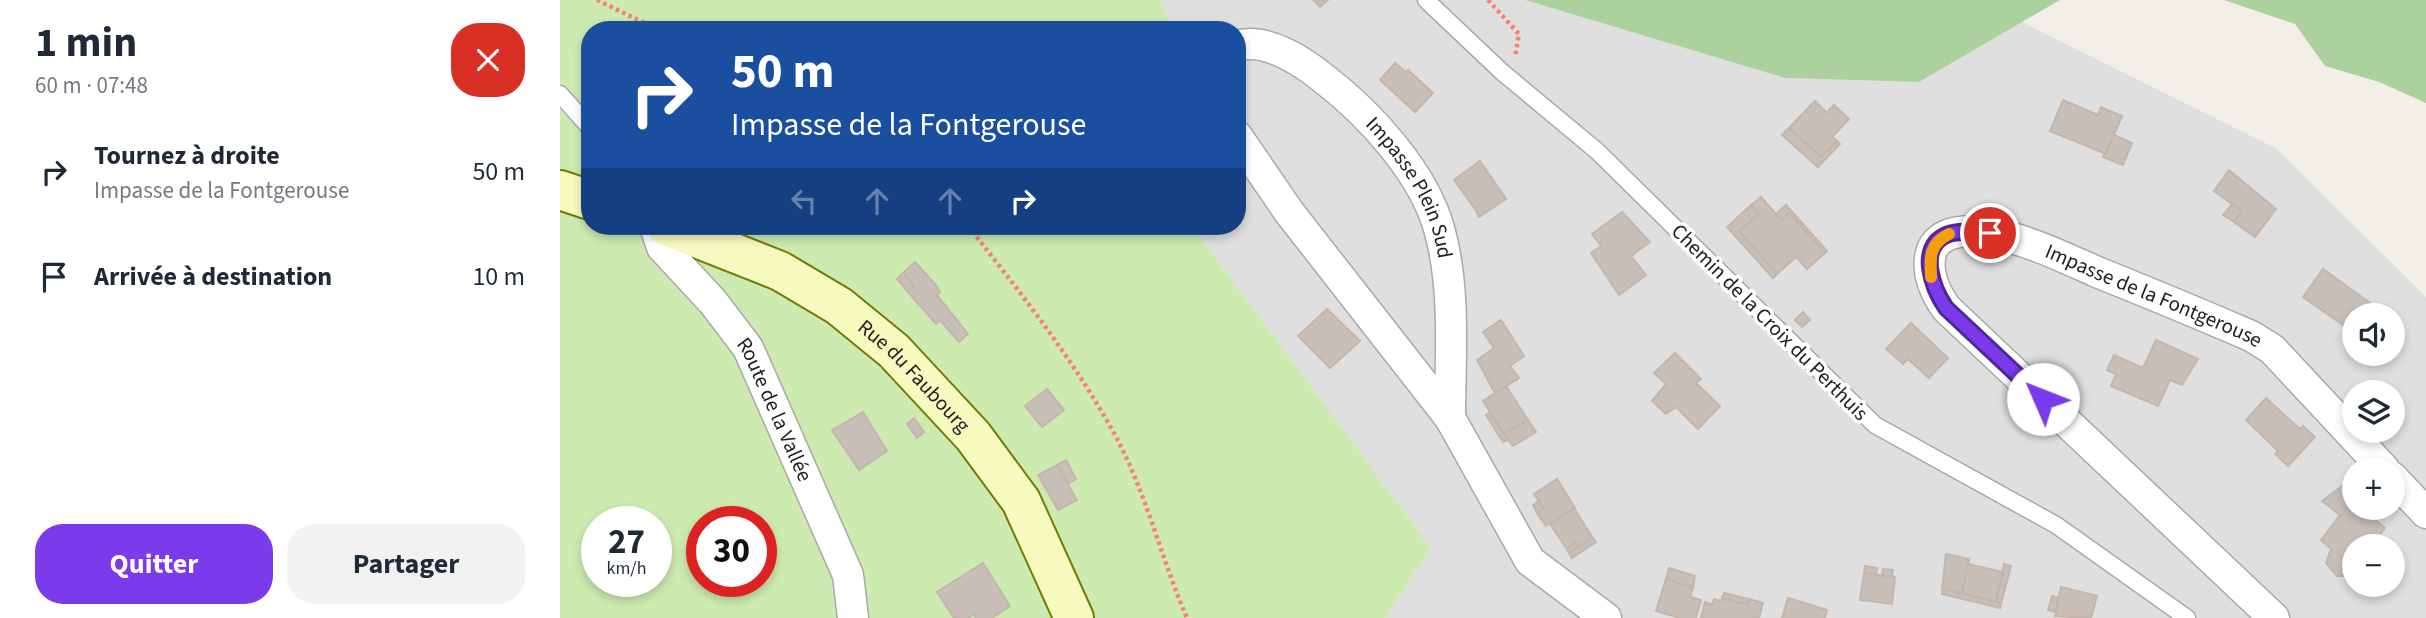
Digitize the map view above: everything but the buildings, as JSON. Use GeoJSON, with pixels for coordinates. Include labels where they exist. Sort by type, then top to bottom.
{"type":"FeatureCollection","features":[{"type":"Feature","properties":{"kind":"main road"},"geometry":{"type":"LineString","coordinates":[[560,190],[581,197]]}},
{"type":"Feature","properties":{"kind":"main road","name":"Rue du Faubourg"},"geometry":{"type":"LineString","coordinates":[[689,235],[780,271],[839,306],[894,351],[973,436],[1020,501],[1074,618]]}},
{"type":"Feature","properties":{"kind":"street","name":"Impasse Plein Sud"},"geometry":{"type":"LineString","coordinates":[[1246,43],[1250,42],[1303,61],[1352,100],[1409,166],[1440,231],[1450,304],[1450,418]]}},
{"type":"Feature","properties":{"kind":"street","name":"Impasse Plein Sud"},"geometry":{"type":"LineString","coordinates":[[1246,149],[1289,212],[1450,418],[1530,561],[1606,618]]}},
{"type":"Feature","properties":{"kind":"street","name":"Impasse de la Fontgerouse"},"geometry":{"type":"LineString","coordinates":[[2274,618],[1946,308],[1936,293],[1931,277],[1930,254],[1936,241],[1947,234],[1965,232],[1990,233],[2030,244],[2251,336],[2272,349],[2373,457]]}},
{"type":"Feature","properties":{"kind":"street","name":"Route de la Vallée"},"geometry":{"type":"LineString","coordinates":[[658,235],[662,247],[713,302],[748,348],[848,575],[853,618]]}},
{"type":"Feature","properties":{"kind":"street"},"geometry":{"type":"LineString","coordinates":[[2405,491],[2426,513]]}},
{"type":"Feature","properties":{"kind":"lane","name":"Chemin de la Croix du Perthuis"},"geometry":{"type":"LineString","coordinates":[[1426,0],[1511,80],[1597,151],[1875,425],[2056,524],[2187,618]]}},
{"type":"Feature","properties":{"kind":"lane"},"geometry":{"type":"LineString","coordinates":[[560,94],[581,118]]}},
{"type":"Feature","properties":{"kind":"path"},"geometry":{"type":"LineString","coordinates":[[597,0],[640,21]]}},
{"type":"Feature","properties":{"kind":"path"},"geometry":{"type":"LineString","coordinates":[[1488,0],[1519,34],[1511,80]]}},
{"type":"Feature","properties":{"kind":"path"},"geometry":{"type":"LineString","coordinates":[[975,235],[1029,303],[1115,435],[1141,493],[1187,618]]}},
{"type":"Feature","properties":{"kind":"shaded area"},"geometry":{"type":"Polygon","coordinates":[[[1160,0],[1525,0],[1785,78],[1918,82],[2022,22],[2277,149],[2426,297],[2426,618],[1385,618],[1431,548],[1199,235],[1246,235],[1246,21],[1168,21],[1160,0]]]}},
{"type":"Feature","properties":{"kind":"green space"},"geometry":{"type":"Polygon","coordinates":[[[560,0],[1160,0],[1168,21],[581,21],[581,235],[1199,235],[1431,548],[1385,618],[560,618],[560,0]]]}},
{"type":"Feature","properties":{"kind":"green space"},"geometry":{"type":"Polygon","coordinates":[[[1525,0],[2060,0],[1919,82],[1785,78],[1525,0]]]}},
{"type":"Feature","properties":{"kind":"green space"},"geometry":{"type":"Polygon","coordinates":[[[2224,0],[2426,0],[2426,103],[2379,82],[2325,66],[2295,24],[2224,0]]]}},
{"type":"Feature","properties":{"kind":"slow traffic"},"geometry":{"type":"LineString","coordinates":[[1931,277],[1930,254],[1936,241],[1949,234]]}},
{"type":"Feature","properties":{"kind":"route"},"geometry":{"type":"LineString","coordinates":[[1990,233],[1947,234],[1936,241],[1930,254],[1931,277],[1936,293],[1946,308],[2043,399]]}}]}
